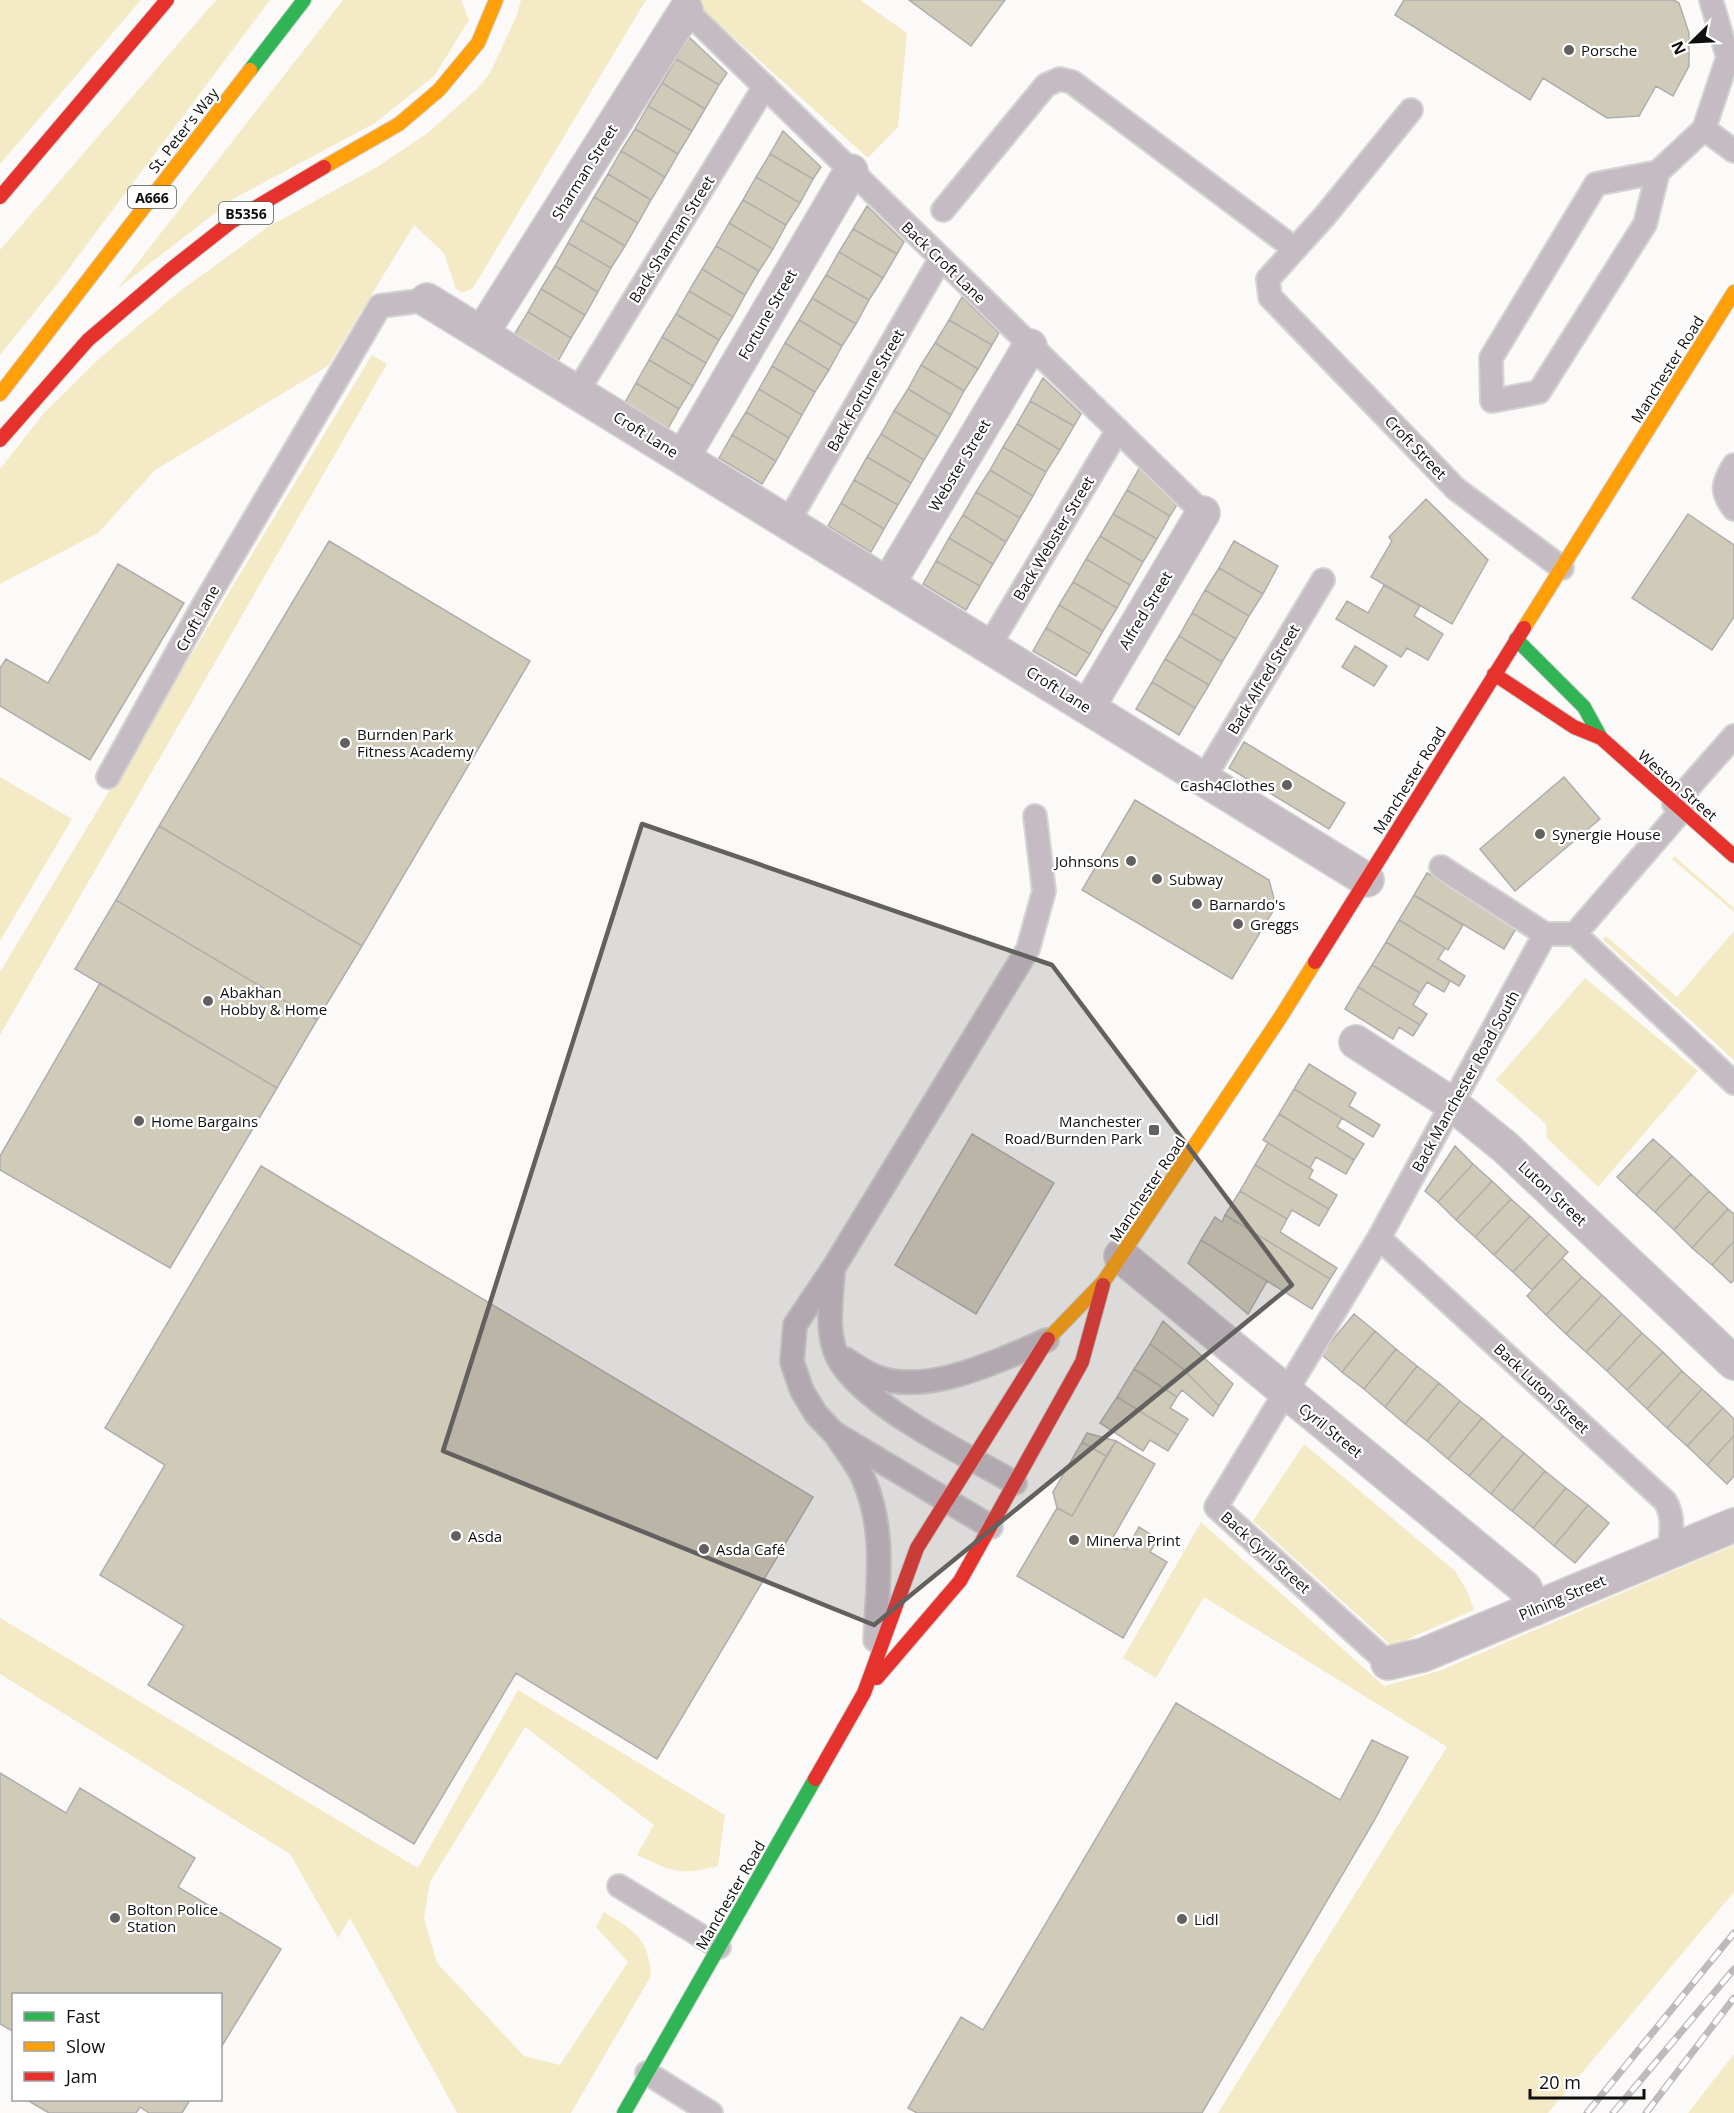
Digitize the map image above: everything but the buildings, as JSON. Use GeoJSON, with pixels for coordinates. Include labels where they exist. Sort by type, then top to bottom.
{"type":"FeatureCollection","features":[{"type":"Feature","properties":{"kind":"main road"},"geometry":{"type":"LineString","coordinates":[[0,197],[167,0]]}},
{"type":"Feature","properties":{"kind":"main road","name":"St. Peter's Way"},"geometry":{"type":"LineString","coordinates":[[0,394],[304,0]]}},
{"type":"Feature","properties":{"kind":"main road","name":"B5356"},"geometry":{"type":"LineString","coordinates":[[0,440],[88,340],[170,270],[231,222],[399,124],[439,90],[478,43],[496,0]]}},
{"type":"Feature","properties":{"kind":"main road","name":"Manchester Road"},"geometry":{"type":"LineString","coordinates":[[624,2113],[864,1693],[917,1548],[1047,1340],[1113,1269],[1280,1018],[1332,931],[1367,880],[1734,292]]}},
{"type":"Feature","properties":{"kind":"main road","name":"Weston Street"},"geometry":{"type":"LineString","coordinates":[[1516,639],[1584,707],[1601,738],[1734,856]]}},
{"type":"Feature","properties":{"kind":"main road","name":"Weston Street"},"geometry":{"type":"LineString","coordinates":[[1494,674],[1574,727],[1601,738]]}},
{"type":"Feature","properties":{"kind":"main road","name":"Manchester Road"},"geometry":{"type":"LineString","coordinates":[[864,1693],[960,1581],[1082,1362],[1113,1269]]}},
{"type":"Feature","properties":{"kind":"street","name":"Sharman Street"},"geometry":{"type":"LineString","coordinates":[[482,333],[686,10]]}},
{"type":"Feature","properties":{"kind":"street","name":"Fortune Street"},"geometry":{"type":"LineString","coordinates":[[683,457],[851,171]]}},
{"type":"Feature","properties":{"kind":"street","name":"Croft Lane"},"geometry":{"type":"LineString","coordinates":[[427,300],[1367,880]]}},
{"type":"Feature","properties":{"kind":"street","name":"Webster Street"},"geometry":{"type":"LineString","coordinates":[[888,584],[1030,346]]}},
{"type":"Feature","properties":{"kind":"street","name":"Alfred Street"},"geometry":{"type":"LineString","coordinates":[[1088,707],[1203,513]]}},
{"type":"Feature","properties":{"kind":"street","name":"Luton Street"},"geometry":{"type":"LineString","coordinates":[[1356,1042],[1452,1104],[1505,1147],[1734,1364]]}},
{"type":"Feature","properties":{"kind":"street","name":"Cyril Street"},"geometry":{"type":"LineString","coordinates":[[1113,1269],[1286,1393],[1525,1588],[1534,1609]]}},
{"type":"Feature","properties":{"kind":"street","name":"Pilning Street"},"geometry":{"type":"LineString","coordinates":[[1388,1663],[1423,1655],[1734,1525]]}},
{"type":"Feature","properties":{"kind":"lane"},"geometry":{"type":"LineString","coordinates":[[1658,172],[1645,224],[1539,392],[1492,401],[1491,358],[1596,184],[1658,172],[1704,129],[1731,56],[1711,0]]}},
{"type":"Feature","properties":{"kind":"lane","name":"Back Croft Lane"},"geometry":{"type":"LineString","coordinates":[[686,10],[1203,513]]}},
{"type":"Feature","properties":{"kind":"lane"},"geometry":{"type":"LineString","coordinates":[[944,210],[1046,85],[1060,79],[1072,82],[1295,249]]}},
{"type":"Feature","properties":{"kind":"lane","name":"Back Sharman Street"},"geometry":{"type":"LineString","coordinates":[[576,392],[765,86]]}},
{"type":"Feature","properties":{"kind":"lane","name":"Croft Street"},"geometry":{"type":"LineString","coordinates":[[1411,110],[1324,218],[1268,279],[1270,297],[1456,489],[1562,568]]}},
{"type":"Feature","properties":{"kind":"lane"},"geometry":{"type":"LineString","coordinates":[[1704,129],[1734,151]]}},
{"type":"Feature","properties":{"kind":"lane","name":"Back Fortune Street"},"geometry":{"type":"LineString","coordinates":[[788,522],[941,258]]}},
{"type":"Feature","properties":{"kind":"lane","name":"Croft Lane"},"geometry":{"type":"LineString","coordinates":[[108,777],[204,604],[380,306],[427,300]]}},
{"type":"Feature","properties":{"kind":"lane","name":"Back Webster Street"},"geometry":{"type":"LineString","coordinates":[[989,646],[1118,430]]}},
{"type":"Feature","properties":{"kind":"lane"},"geometry":{"type":"LineString","coordinates":[[1734,465],[1725,480],[1724,489],[1726,498],[1734,509]]}},
{"type":"Feature","properties":{"kind":"lane","name":"Back Alfred Street"},"geometry":{"type":"LineString","coordinates":[[1204,778],[1323,580]]}},
{"type":"Feature","properties":{"kind":"lane"},"geometry":{"type":"LineString","coordinates":[[1575,934],[1734,736]]}},
{"type":"Feature","properties":{"kind":"lane"},"geometry":{"type":"LineString","coordinates":[[874,1668],[880,1553],[874,1509],[863,1478],[834,1433],[816,1414],[807,1398],[792,1362],[795,1325],[834,1267],[1028,949],[1044,891],[1035,816]]}},
{"type":"Feature","properties":{"kind":"lane"},"geometry":{"type":"LineString","coordinates":[[1441,867],[1545,934],[1575,934],[1734,1083]]}},
{"type":"Feature","properties":{"kind":"lane","name":"Back Manchester Road South"},"geometry":{"type":"LineString","coordinates":[[1286,1393],[1379,1238],[1545,934]]}},
{"type":"Feature","properties":{"kind":"lane","name":"Back Luton Street"},"geometry":{"type":"LineString","coordinates":[[1379,1238],[1665,1501],[1671,1510],[1672,1521],[1669,1553]]}},
{"type":"Feature","properties":{"kind":"lane"},"geometry":{"type":"LineString","coordinates":[[834,1267],[830,1327],[836,1353],[853,1379],[893,1413],[1015,1483]]}},
{"type":"Feature","properties":{"kind":"lane"},"geometry":{"type":"LineString","coordinates":[[836,1353],[877,1377],[902,1382],[946,1379],[1047,1340]]}},
{"type":"Feature","properties":{"kind":"lane","name":"Back Cyril Street"},"geometry":{"type":"LineString","coordinates":[[1286,1393],[1216,1507],[1388,1663]]}},
{"type":"Feature","properties":{"kind":"lane"},"geometry":{"type":"LineString","coordinates":[[834,1433],[991,1527]]}},
{"type":"Feature","properties":{"kind":"lane"},"geometry":{"type":"LineString","coordinates":[[619,1886],[720,1947]]}},
{"type":"Feature","properties":{"kind":"lane"},"geometry":{"type":"LineString","coordinates":[[647,2073],[711,2113]]}},
{"type":"Feature","properties":{"kind":"highlighted area"},"geometry":{"type":"Polygon","coordinates":[[[642,824],[1052,965],[1292,1285],[874,1625],[443,1451],[642,824]]]}},
{"type":"Feature","properties":{"kind":"shaded area"},"geometry":{"type":"Polygon","coordinates":[[[0,0],[141,0],[0,164],[0,0]]]}},
{"type":"Feature","properties":{"kind":"shaded area"},"geometry":{"type":"Polygon","coordinates":[[[216,0],[270,0],[58,283],[0,355],[0,250],[216,0]]]}},
{"type":"Feature","properties":{"kind":"shaded area"},"geometry":{"type":"Polygon","coordinates":[[[343,0],[461,0],[469,20],[435,75],[375,123],[233,199],[117,289],[343,0]]]}},
{"type":"Feature","properties":{"kind":"shaded area"},"geometry":{"type":"Polygon","coordinates":[[[521,0],[646,0],[473,288],[462,293],[456,289],[444,253],[414,225],[328,366],[155,470],[98,533],[0,584],[0,469],[44,413],[102,356],[180,291],[268,227],[377,167],[429,132],[477,89],[490,73],[517,15],[521,0]]]}},
{"type":"Feature","properties":{"kind":"shaded area"},"geometry":{"type":"Polygon","coordinates":[[[692,0],[860,0],[907,33],[898,127],[868,158],[692,0]]]}},
{"type":"Feature","properties":{"kind":"shaded area"},"geometry":{"type":"Polygon","coordinates":[[[372,355],[387,364],[0,1035],[0,972],[372,355]]]}},
{"type":"Feature","properties":{"kind":"shaded area"},"geometry":{"type":"Polygon","coordinates":[[[0,777],[72,819],[0,941],[0,777]]]}},
{"type":"Feature","properties":{"kind":"shaded area"},"geometry":{"type":"Polygon","coordinates":[[[1674,856],[1734,908],[1734,912],[1672,859],[1674,856]]]}},
{"type":"Feature","properties":{"kind":"shaded area"},"geometry":{"type":"Polygon","coordinates":[[[1734,931],[1734,1060],[1603,940],[1606,936],[1677,997],[1734,931]]]}},
{"type":"Feature","properties":{"kind":"shaded area"},"geometry":{"type":"Polygon","coordinates":[[[1585,978],[1698,1071],[1598,1187],[1547,1138],[1546,1124],[1496,1080],[1585,978]]]}},
{"type":"Feature","properties":{"kind":"shaded area"},"geometry":{"type":"Polygon","coordinates":[[[1304,1444],[1455,1571],[1467,1591],[1474,1610],[1392,1646],[1253,1521],[1304,1444]]]}},
{"type":"Feature","properties":{"kind":"shaded area"},"geometry":{"type":"Polygon","coordinates":[[[1201,1522],[1384,1686],[1439,1671],[1734,1545],[1734,1892],[1548,2113],[1218,2113],[1447,1747],[1204,1597],[1156,1678],[1123,1658],[1201,1522]]]}},
{"type":"Feature","properties":{"kind":"shaded area"},"geometry":{"type":"Polygon","coordinates":[[[0,1618],[418,1868],[518,1690],[725,1815],[718,1866],[694,1871],[676,1871],[637,1855],[654,1825],[525,1727],[430,1882],[424,1918],[437,1963],[524,2056],[560,2065],[628,1962],[596,1927],[604,1912],[638,1937],[647,1952],[651,1976],[571,2113],[457,2113],[350,1918],[338,1938],[290,1854],[0,1674],[0,1618]]]}},
{"type":"Feature","properties":{"kind":"shaded area"},"geometry":{"type":"Polygon","coordinates":[[[1734,2054],[1734,2113],[1688,2113],[1734,2054]]]}},
{"type":"Feature","properties":{"kind":"railway"},"geometry":{"type":"LineString","coordinates":[[1587,2113],[1734,1933]]}},
{"type":"Feature","properties":{"kind":"railway"},"geometry":{"type":"LineString","coordinates":[[1613,2113],[1734,1969]]}},
{"type":"Feature","properties":{"kind":"railway"},"geometry":{"type":"LineString","coordinates":[[1646,2113],[1734,1998]]}},
{"type":"Feature","properties":{"kind":"traffic: fast"},"geometry":{"type":"LineString","coordinates":[[250,70],[304,0]]}},
{"type":"Feature","properties":{"kind":"traffic: fast"},"geometry":{"type":"LineString","coordinates":[[1516,639],[1584,707],[1601,738]]}},
{"type":"Feature","properties":{"kind":"traffic: fast"},"geometry":{"type":"LineString","coordinates":[[624,2113],[815,1779]]}},
{"type":"Feature","properties":{"kind":"traffic: slow"},"geometry":{"type":"LineString","coordinates":[[324,167],[399,124],[439,90],[478,43],[496,0]]}},
{"type":"Feature","properties":{"kind":"traffic: slow"},"geometry":{"type":"LineString","coordinates":[[0,394],[250,70]]}},
{"type":"Feature","properties":{"kind":"traffic: slow"},"geometry":{"type":"LineString","coordinates":[[1524,628],[1734,292]]}},
{"type":"Feature","properties":{"kind":"traffic: slow"},"geometry":{"type":"LineString","coordinates":[[1048,1339],[1104,1281],[1315,962]]}},
{"type":"Feature","properties":{"kind":"traffic: jam"},"geometry":{"type":"LineString","coordinates":[[0,197],[167,0]]}},
{"type":"Feature","properties":{"kind":"traffic: jam"},"geometry":{"type":"LineString","coordinates":[[0,440],[88,340],[170,270],[231,222],[324,167]]}},
{"type":"Feature","properties":{"kind":"traffic: jam"},"geometry":{"type":"LineString","coordinates":[[1315,962],[1524,628]]}},
{"type":"Feature","properties":{"kind":"traffic: jam"},"geometry":{"type":"LineString","coordinates":[[1494,674],[1574,727],[1601,738],[1734,856]]}},
{"type":"Feature","properties":{"kind":"traffic: jam"},"geometry":{"type":"LineString","coordinates":[[877,1678],[960,1581],[1082,1362],[1103,1285]]}},
{"type":"Feature","properties":{"kind":"traffic: jam"},"geometry":{"type":"LineString","coordinates":[[815,1779],[864,1693],[917,1548],[1048,1339]]}},
{"type":"Feature","properties":{"kind":"place","name":"Porsche"},"geometry":{"type":"Point","coordinates":[1569,50]}},
{"type":"Feature","properties":{"kind":"place","name":"Burnden Park Fitness Academy"},"geometry":{"type":"Point","coordinates":[345,743]}},
{"type":"Feature","properties":{"kind":"place","name":"Cash4Clothes"},"geometry":{"type":"Point","coordinates":[1287,785]}},
{"type":"Feature","properties":{"kind":"place","name":"Synergie House"},"geometry":{"type":"Point","coordinates":[1540,834]}},
{"type":"Feature","properties":{"kind":"place","name":"Johnsons"},"geometry":{"type":"Point","coordinates":[1131,861]}},
{"type":"Feature","properties":{"kind":"place","name":"Subway"},"geometry":{"type":"Point","coordinates":[1157,879]}},
{"type":"Feature","properties":{"kind":"place","name":"Barnardo's"},"geometry":{"type":"Point","coordinates":[1197,904]}},
{"type":"Feature","properties":{"kind":"place","name":"Greggs"},"geometry":{"type":"Point","coordinates":[1238,924]}},
{"type":"Feature","properties":{"kind":"place","name":"Abakhan Hobby & Home"},"geometry":{"type":"Point","coordinates":[208,1001]}},
{"type":"Feature","properties":{"kind":"place","name":"Home Bargains"},"geometry":{"type":"Point","coordinates":[139,1121]}},
{"type":"Feature","properties":{"kind":"place","name":"Manchester Road/Burnden Park"},"geometry":{"type":"Point","coordinates":[1154,1130]}},
{"type":"Feature","properties":{"kind":"place","name":"Asda"},"geometry":{"type":"Point","coordinates":[456,1536]}},
{"type":"Feature","properties":{"kind":"place","name":"Minerva Print"},"geometry":{"type":"Point","coordinates":[1074,1540]}},
{"type":"Feature","properties":{"kind":"place","name":"Asda Café"},"geometry":{"type":"Point","coordinates":[704,1549]}},
{"type":"Feature","properties":{"kind":"place","name":"Bolton Police Station"},"geometry":{"type":"Point","coordinates":[115,1918]}},
{"type":"Feature","properties":{"kind":"place","name":"Lidl"},"geometry":{"type":"Point","coordinates":[1182,1919]}}]}
